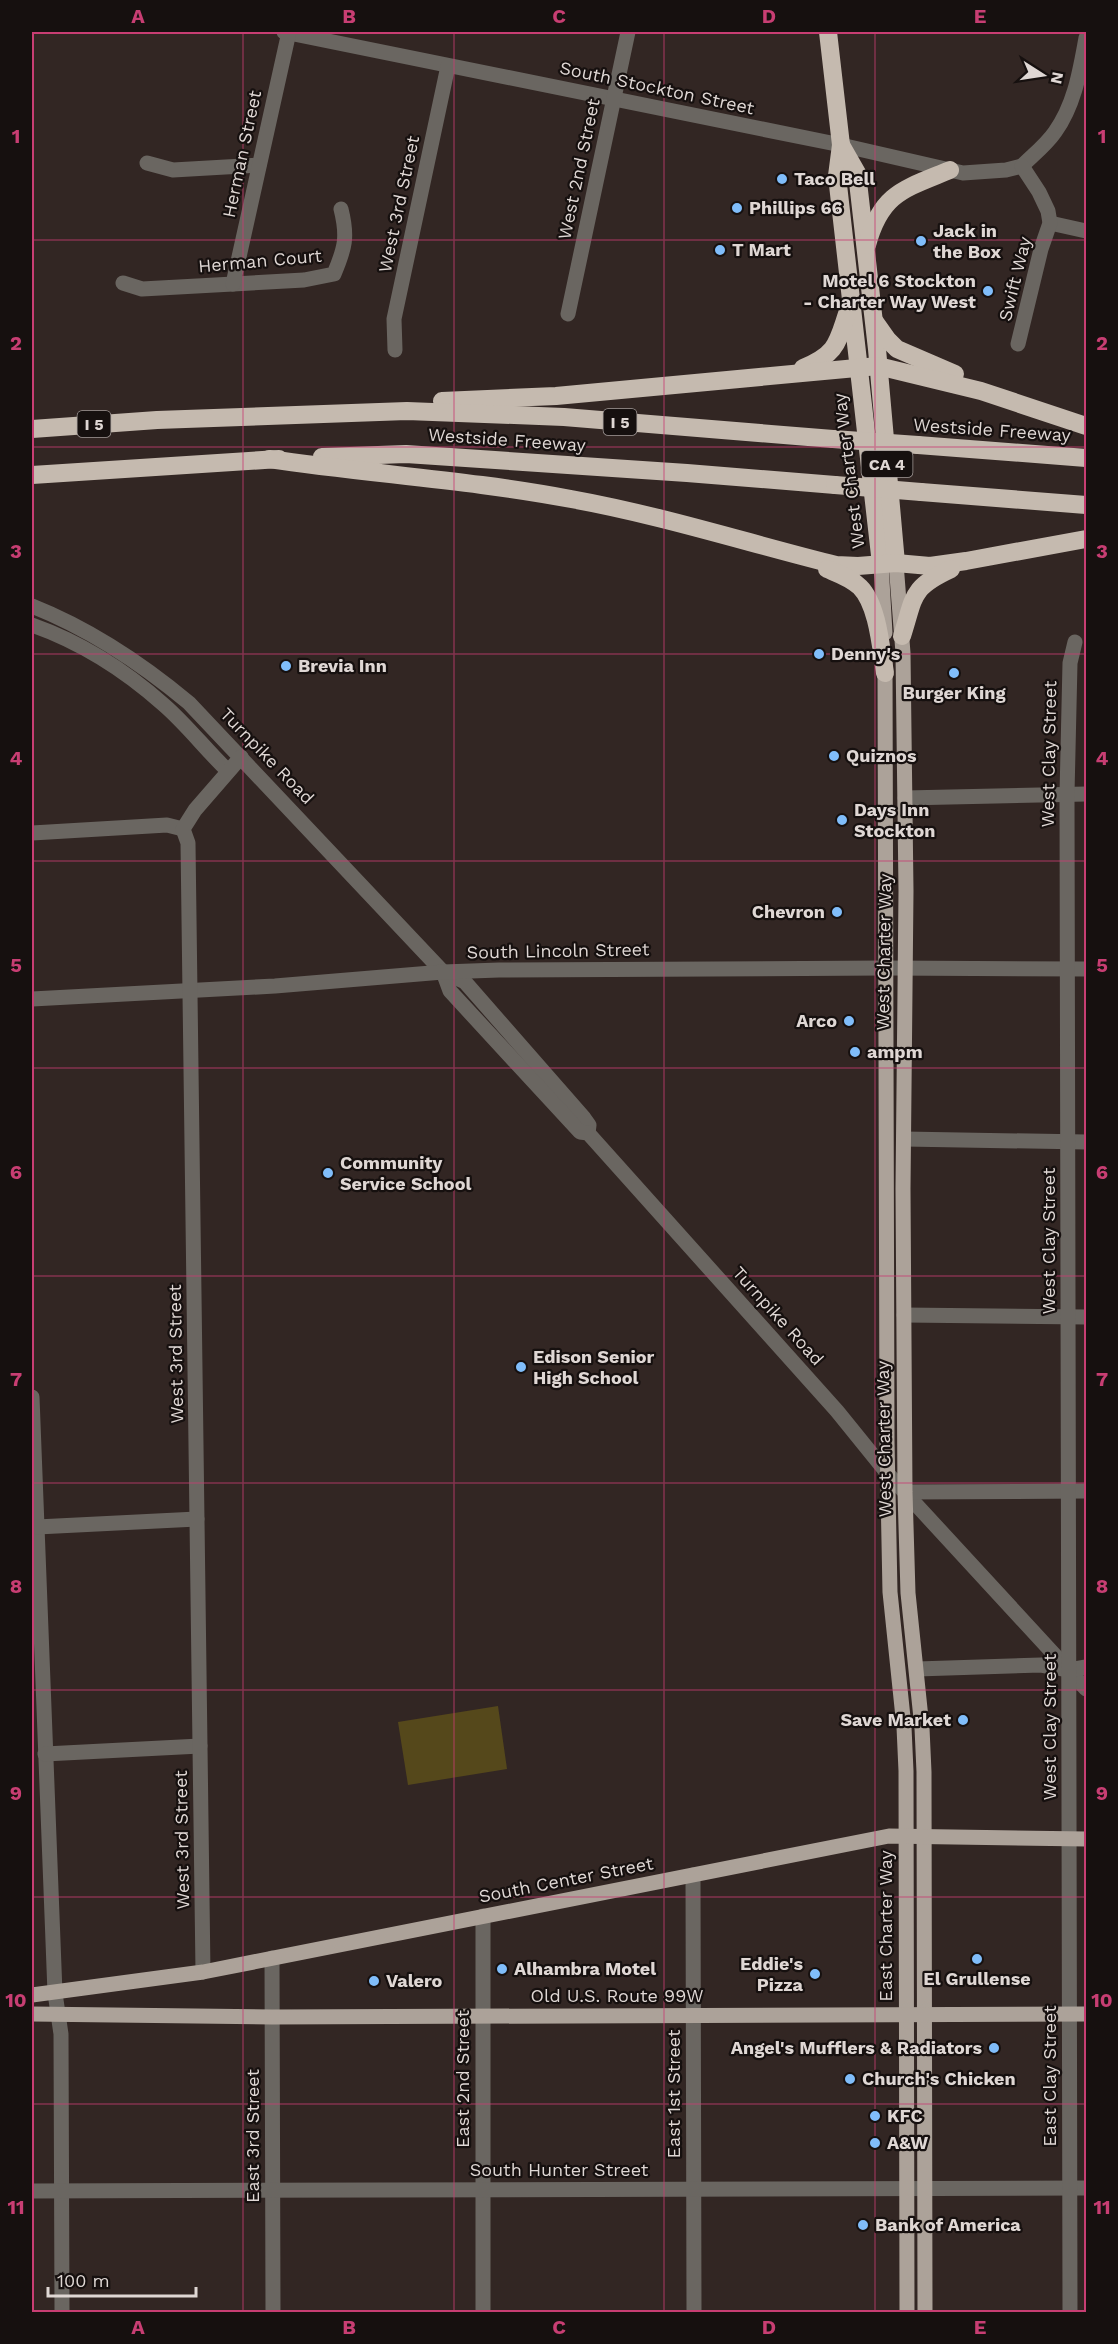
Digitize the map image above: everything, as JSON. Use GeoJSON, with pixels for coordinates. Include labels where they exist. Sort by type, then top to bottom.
{"type":"FeatureCollection","features":[{"type":"Feature","properties":{"kind":"highway","name":"West Charter Way"},"geometry":{"type":"LineString","coordinates":[[828,32],[841,146],[837,176],[858,368],[888,564]]}},
{"type":"Feature","properties":{"kind":"highway","name":"West Charter Way"},"geometry":{"type":"LineString","coordinates":[[841,146],[857,173],[878,366],[888,564]]}},
{"type":"Feature","properties":{"kind":"highway"},"geometry":{"type":"LineString","coordinates":[[865,253],[872,226],[882,208],[895,194],[950,170]]}},
{"type":"Feature","properties":{"kind":"highway"},"geometry":{"type":"LineString","coordinates":[[793,373],[823,359],[833,350],[851,304]]}},
{"type":"Feature","properties":{"kind":"highway"},"geometry":{"type":"LineString","coordinates":[[873,320],[897,349],[970,380],[981,391]]}},
{"type":"Feature","properties":{"kind":"highway"},"geometry":{"type":"LineString","coordinates":[[407,411],[445,400],[556,396],[878,366],[981,391],[1086,426]]}},
{"type":"Feature","properties":{"kind":"highway","name":"Westside Freeway"},"geometry":{"type":"LineString","coordinates":[[32,429],[157,420],[407,411],[564,417],[1086,458]]}},
{"type":"Feature","properties":{"kind":"highway","name":"Westside Freeway"},"geometry":{"type":"LineString","coordinates":[[32,475],[269,459],[406,454],[675,472],[1086,505]]}},
{"type":"Feature","properties":{"kind":"highway"},"geometry":{"type":"LineString","coordinates":[[269,459],[331,468],[486,484],[562,497],[648,516],[836,565],[930,566],[1086,539]]}},
{"type":"Feature","properties":{"kind":"highway"},"geometry":{"type":"LineString","coordinates":[[774,550],[842,575],[860,587],[871,606],[885,673]]}},
{"type":"Feature","properties":{"kind":"highway"},"geometry":{"type":"LineString","coordinates":[[902,636],[915,594],[922,585],[966,561]]}},
{"type":"Feature","properties":{"kind":"main road","name":"West Charter Way"},"geometry":{"type":"LineString","coordinates":[[888,564],[902,636],[906,891],[904,968],[905,1492],[908,1593],[923,1750],[924,1837]]}},
{"type":"Feature","properties":{"kind":"main road","name":"West Charter Way"},"geometry":{"type":"LineString","coordinates":[[888,564],[885,673],[888,1474],[890,1592],[904,1727],[906,1837]]}},
{"type":"Feature","properties":{"kind":"main road"},"geometry":{"type":"LineString","coordinates":[[885,720],[895,735],[895,782],[905,798]]}},
{"type":"Feature","properties":{"kind":"main road"},"geometry":{"type":"LineString","coordinates":[[887,1084],[895,1095],[897,1132],[904,1139]]}},
{"type":"Feature","properties":{"kind":"main road"},"geometry":{"type":"LineString","coordinates":[[887,1263],[895,1267],[896,1312],[904,1315]]}},
{"type":"Feature","properties":{"kind":"main road","name":"South Center Street"},"geometry":{"type":"LineString","coordinates":[[55,1993],[203,1972],[889,1836],[1086,1839]]}},
{"type":"Feature","properties":{"kind":"main road","name":"East Charter Way"},"geometry":{"type":"LineString","coordinates":[[906,1837],[906,2015]]}},
{"type":"Feature","properties":{"kind":"main road"},"geometry":{"type":"LineString","coordinates":[[924,1837],[925,2313]]}},
{"type":"Feature","properties":{"kind":"main road"},"geometry":{"type":"LineString","coordinates":[[32,1995],[55,1993]]}},
{"type":"Feature","properties":{"kind":"main road","name":"Old U.S. Route 99W"},"geometry":{"type":"LineString","coordinates":[[32,2014],[272,2017],[1086,2014]]}},
{"type":"Feature","properties":{"kind":"main road"},"geometry":{"type":"LineString","coordinates":[[906,2015],[907,2313]]}},
{"type":"Feature","properties":{"kind":"street","name":"South Stockton Street"},"geometry":{"type":"LineString","coordinates":[[286,32],[963,173],[1022,166]]}},
{"type":"Feature","properties":{"kind":"street","name":"Herman Street"},"geometry":{"type":"LineString","coordinates":[[234,284],[286,32]]}},
{"type":"Feature","properties":{"kind":"street","name":"West 2nd Street"},"geometry":{"type":"LineString","coordinates":[[568,314],[628,32]]}},
{"type":"Feature","properties":{"kind":"street"},"geometry":{"type":"LineString","coordinates":[[1086,38],[1073,96],[1062,121],[1044,145],[1022,166],[1039,192],[1048,211],[1050,223],[1086,231]]}},
{"type":"Feature","properties":{"kind":"street","name":"West 3rd Street"},"geometry":{"type":"LineString","coordinates":[[394,350],[394,319],[448,66]]}},
{"type":"Feature","properties":{"kind":"street"},"geometry":{"type":"LineString","coordinates":[[147,163],[173,170],[259,165]]}},
{"type":"Feature","properties":{"kind":"street","name":"Herman Court"},"geometry":{"type":"LineString","coordinates":[[123,283],[142,289],[304,280],[334,274],[344,252],[346,231],[341,209]]}},
{"type":"Feature","properties":{"kind":"street","name":"Swift Way"},"geometry":{"type":"LineString","coordinates":[[1018,344],[1041,249],[1050,223]]}},
{"type":"Feature","properties":{"kind":"street","name":"Turnpike Road"},"geometry":{"type":"LineString","coordinates":[[32,606],[79,627],[133,659],[189,703],[443,972],[465,982],[586,1125],[837,1411],[888,1474],[1086,1689]]}},
{"type":"Feature","properties":{"kind":"street"},"geometry":{"type":"LineString","coordinates":[[32,625],[94,654],[141,686],[166,707],[228,771]]}},
{"type":"Feature","properties":{"kind":"street","name":"West Clay Street"},"geometry":{"type":"LineString","coordinates":[[1069,1840],[1068,794],[1070,663],[1075,642]]}},
{"type":"Feature","properties":{"kind":"street"},"geometry":{"type":"LineString","coordinates":[[32,833],[167,825],[183,829],[195,810],[241,757]]}},
{"type":"Feature","properties":{"kind":"street"},"geometry":{"type":"LineString","coordinates":[[905,798],[1086,794]]}},
{"type":"Feature","properties":{"kind":"street","name":"West 3rd Street"},"geometry":{"type":"LineString","coordinates":[[183,829],[188,843],[203,1972]]}},
{"type":"Feature","properties":{"kind":"street","name":"South Lincoln Street"},"geometry":{"type":"LineString","coordinates":[[32,999],[275,986],[443,972],[499,970],[1086,969]]}},
{"type":"Feature","properties":{"kind":"street"},"geometry":{"type":"LineString","coordinates":[[904,1139],[1086,1142]]}},
{"type":"Feature","properties":{"kind":"street"},"geometry":{"type":"LineString","coordinates":[[904,1315],[1086,1317]]}},
{"type":"Feature","properties":{"kind":"street"},"geometry":{"type":"LineString","coordinates":[[32,1397],[55,1993],[61,2034],[62,2313]]}},
{"type":"Feature","properties":{"kind":"street"},"geometry":{"type":"LineString","coordinates":[[905,1492],[1086,1491]]}},
{"type":"Feature","properties":{"kind":"street"},"geometry":{"type":"LineString","coordinates":[[37,1527],[197,1519]]}},
{"type":"Feature","properties":{"kind":"street"},"geometry":{"type":"LineString","coordinates":[[917,1669],[1041,1665],[1070,1670],[1086,1667]]}},
{"type":"Feature","properties":{"kind":"street"},"geometry":{"type":"LineString","coordinates":[[45,1754],[200,1746]]}},
{"type":"Feature","properties":{"kind":"street","name":"East Clay Street"},"geometry":{"type":"LineString","coordinates":[[1069,1840],[1070,2313]]}},
{"type":"Feature","properties":{"kind":"street","name":"East 1st Street"},"geometry":{"type":"LineString","coordinates":[[693,1875],[694,2313]]}},
{"type":"Feature","properties":{"kind":"street","name":"East 2nd Street"},"geometry":{"type":"LineString","coordinates":[[483,1916],[483,2313]]}},
{"type":"Feature","properties":{"kind":"street","name":"East 3rd Street"},"geometry":{"type":"LineString","coordinates":[[272,1958],[273,2313]]}},
{"type":"Feature","properties":{"kind":"street","name":"South Hunter Street"},"geometry":{"type":"LineString","coordinates":[[32,2191],[1086,2188]]}},
{"type":"Feature","properties":{"kind":"shaded area"},"geometry":{"type":"Polygon","coordinates":[[[498,1706],[507,1769],[408,1785],[398,1722],[498,1706]]]}},
{"type":"Feature","properties":{"kind":"place","name":"Taco Bell"},"geometry":{"type":"Point","coordinates":[782,179]}},
{"type":"Feature","properties":{"kind":"place","name":"Phillips 66"},"geometry":{"type":"Point","coordinates":[737,208]}},
{"type":"Feature","properties":{"kind":"place","name":"Jack in the Box"},"geometry":{"type":"Point","coordinates":[921,241]}},
{"type":"Feature","properties":{"kind":"place","name":"T Mart"},"geometry":{"type":"Point","coordinates":[720,250]}},
{"type":"Feature","properties":{"kind":"place","name":"Motel 6 Stockton - Charter Way West"},"geometry":{"type":"Point","coordinates":[988,291]}},
{"type":"Feature","properties":{"kind":"place","name":"Denny's"},"geometry":{"type":"Point","coordinates":[819,654]}},
{"type":"Feature","properties":{"kind":"place","name":"Brevia Inn"},"geometry":{"type":"Point","coordinates":[286,666]}},
{"type":"Feature","properties":{"kind":"place","name":"Burger King"},"geometry":{"type":"Point","coordinates":[954,673]}},
{"type":"Feature","properties":{"kind":"place","name":"Quiznos"},"geometry":{"type":"Point","coordinates":[834,756]}},
{"type":"Feature","properties":{"kind":"place","name":"Days Inn Stockton"},"geometry":{"type":"Point","coordinates":[842,820]}},
{"type":"Feature","properties":{"kind":"place","name":"Chevron"},"geometry":{"type":"Point","coordinates":[837,912]}},
{"type":"Feature","properties":{"kind":"place","name":"Arco"},"geometry":{"type":"Point","coordinates":[849,1021]}},
{"type":"Feature","properties":{"kind":"place","name":"ampm"},"geometry":{"type":"Point","coordinates":[855,1052]}},
{"type":"Feature","properties":{"kind":"place","name":"Community Service School"},"geometry":{"type":"Point","coordinates":[328,1173]}},
{"type":"Feature","properties":{"kind":"place","name":"Edison Senior High School"},"geometry":{"type":"Point","coordinates":[521,1367]}},
{"type":"Feature","properties":{"kind":"place","name":"Save Market"},"geometry":{"type":"Point","coordinates":[963,1720]}},
{"type":"Feature","properties":{"kind":"place","name":"El Grullense"},"geometry":{"type":"Point","coordinates":[977,1959]}},
{"type":"Feature","properties":{"kind":"place","name":"Alhambra Motel"},"geometry":{"type":"Point","coordinates":[502,1969]}},
{"type":"Feature","properties":{"kind":"place","name":"Eddie's Pizza"},"geometry":{"type":"Point","coordinates":[815,1974]}},
{"type":"Feature","properties":{"kind":"place","name":"Valero"},"geometry":{"type":"Point","coordinates":[374,1981]}},
{"type":"Feature","properties":{"kind":"place","name":"Angel's Mufflers & Radiators"},"geometry":{"type":"Point","coordinates":[994,2048]}},
{"type":"Feature","properties":{"kind":"place","name":"Church's Chicken"},"geometry":{"type":"Point","coordinates":[850,2079]}},
{"type":"Feature","properties":{"kind":"place","name":"KFC"},"geometry":{"type":"Point","coordinates":[875,2116]}},
{"type":"Feature","properties":{"kind":"place","name":"A&W"},"geometry":{"type":"Point","coordinates":[875,2143]}},
{"type":"Feature","properties":{"kind":"place","name":"Bank of America"},"geometry":{"type":"Point","coordinates":[863,2225]}}]}
